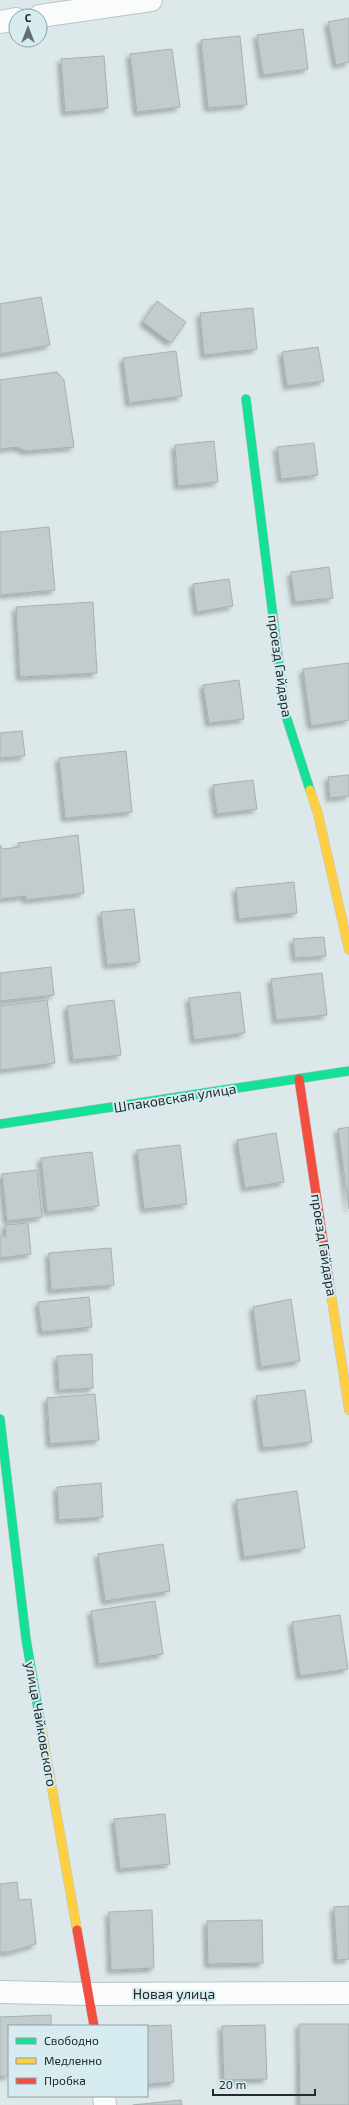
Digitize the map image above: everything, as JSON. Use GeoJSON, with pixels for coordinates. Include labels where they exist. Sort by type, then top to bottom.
{"type":"FeatureCollection","features":[{"type":"Feature","properties":{"kind":"street"},"geometry":{"type":"LineString","coordinates":[[48,15],[151,0]]}},
{"type":"Feature","properties":{"kind":"street","name":"проезд Гайдара"},"geometry":{"type":"LineString","coordinates":[[246,399],[285,713],[318,814],[349,950]]}},
{"type":"Feature","properties":{"kind":"street","name":"Шпаковская улица"},"geometry":{"type":"LineString","coordinates":[[0,1124],[349,1071]]}},
{"type":"Feature","properties":{"kind":"street","name":"проезд Гайдара"},"geometry":{"type":"LineString","coordinates":[[298,1079],[349,1410]]}},
{"type":"Feature","properties":{"kind":"street","name":"улица Чайковского"},"geometry":{"type":"LineString","coordinates":[[0,1419],[26,1639],[90,1994],[94,2025]]}},
{"type":"Feature","properties":{"kind":"street","name":"Новая улица"},"geometry":{"type":"LineString","coordinates":[[0,1992],[90,1994],[349,1994]]}},
{"type":"Feature","properties":{"kind":"building"},"geometry":{"type":"Polygon","coordinates":[[[349,18],[349,62],[336,65],[328,22],[349,18]]]}},
{"type":"Feature","properties":{"kind":"building"},"geometry":{"type":"Polygon","coordinates":[[[303,29],[308,69],[263,75],[257,35],[303,29]]]}},
{"type":"Feature","properties":{"kind":"building"},"geometry":{"type":"Polygon","coordinates":[[[240,36],[247,105],[208,108],[201,40],[240,36]]]}},
{"type":"Feature","properties":{"kind":"building"},"geometry":{"type":"Polygon","coordinates":[[[172,49],[180,107],[137,112],[130,54],[172,49]]]}},
{"type":"Feature","properties":{"kind":"building"},"geometry":{"type":"Polygon","coordinates":[[[104,56],[108,108],[65,112],[61,59],[104,56]]]}},
{"type":"Feature","properties":{"kind":"building"},"geometry":{"type":"Polygon","coordinates":[[[41,297],[50,345],[0,354],[0,304],[41,297]]]}},
{"type":"Feature","properties":{"kind":"building"},"geometry":{"type":"Polygon","coordinates":[[[157,301],[186,322],[171,343],[143,322],[157,301]]]}},
{"type":"Feature","properties":{"kind":"building"},"geometry":{"type":"Polygon","coordinates":[[[253,308],[257,349],[204,355],[200,313],[253,308]]]}},
{"type":"Feature","properties":{"kind":"building"},"geometry":{"type":"Polygon","coordinates":[[[318,347],[324,381],[287,386],[282,352],[318,347]]]}},
{"type":"Feature","properties":{"kind":"building"},"geometry":{"type":"Polygon","coordinates":[[[176,351],[182,396],[129,403],[123,358],[176,351]]]}},
{"type":"Feature","properties":{"kind":"building"},"geometry":{"type":"Polygon","coordinates":[[[57,372],[64,380],[74,447],[26,451],[17,447],[0,449],[0,380],[57,372]]]}},
{"type":"Feature","properties":{"kind":"building"},"geometry":{"type":"Polygon","coordinates":[[[214,441],[218,482],[178,486],[175,445],[214,441]]]}},
{"type":"Feature","properties":{"kind":"building"},"geometry":{"type":"Polygon","coordinates":[[[314,443],[318,475],[281,479],[277,447],[314,443]]]}},
{"type":"Feature","properties":{"kind":"building"},"geometry":{"type":"Polygon","coordinates":[[[49,527],[55,590],[0,595],[0,532],[49,527]]]}},
{"type":"Feature","properties":{"kind":"building"},"geometry":{"type":"Polygon","coordinates":[[[329,567],[333,598],[295,602],[291,572],[329,567]]]}},
{"type":"Feature","properties":{"kind":"building"},"geometry":{"type":"Polygon","coordinates":[[[229,579],[233,606],[197,612],[193,584],[229,579]]]}},
{"type":"Feature","properties":{"kind":"building"},"geometry":{"type":"Polygon","coordinates":[[[93,602],[97,673],[20,677],[16,607],[93,602]]]}},
{"type":"Feature","properties":{"kind":"building"},"geometry":{"type":"Polygon","coordinates":[[[349,663],[349,720],[311,726],[303,669],[349,663]]]}},
{"type":"Feature","properties":{"kind":"building"},"geometry":{"type":"Polygon","coordinates":[[[239,680],[244,719],[209,723],[203,685],[239,680]]]}},
{"type":"Feature","properties":{"kind":"building"},"geometry":{"type":"Polygon","coordinates":[[[22,731],[25,756],[0,758],[0,733],[22,731]]]}},
{"type":"Feature","properties":{"kind":"building"},"geometry":{"type":"Polygon","coordinates":[[[126,751],[132,812],[65,818],[59,758],[126,751]]]}},
{"type":"Feature","properties":{"kind":"building"},"geometry":{"type":"Polygon","coordinates":[[[349,775],[349,796],[330,798],[328,777],[349,775]]]}},
{"type":"Feature","properties":{"kind":"building"},"geometry":{"type":"Polygon","coordinates":[[[253,780],[257,809],[217,814],[213,785],[253,780]]]}},
{"type":"Feature","properties":{"kind":"building"},"geometry":{"type":"Polygon","coordinates":[[[78,835],[84,893],[26,900],[26,896],[0,899],[0,845],[3,849],[19,847],[18,843],[78,835]]]}},
{"type":"Feature","properties":{"kind":"building"},"geometry":{"type":"Polygon","coordinates":[[[294,882],[297,913],[239,919],[236,888],[294,882]]]}},
{"type":"Feature","properties":{"kind":"building"},"geometry":{"type":"Polygon","coordinates":[[[134,909],[140,962],[107,965],[101,912],[134,909]]]}},
{"type":"Feature","properties":{"kind":"building"},"geometry":{"type":"Polygon","coordinates":[[[324,937],[326,956],[295,958],[293,939],[324,937]]]}},
{"type":"Feature","properties":{"kind":"building"},"geometry":{"type":"Polygon","coordinates":[[[51,967],[54,995],[0,1001],[0,973],[51,967]]]}},
{"type":"Feature","properties":{"kind":"building"},"geometry":{"type":"Polygon","coordinates":[[[322,973],[327,1015],[276,1020],[271,979],[322,973]]]}},
{"type":"Feature","properties":{"kind":"building"},"geometry":{"type":"Polygon","coordinates":[[[240,992],[245,1033],[194,1040],[189,998],[240,992]]]}},
{"type":"Feature","properties":{"kind":"building"},"geometry":{"type":"Polygon","coordinates":[[[47,1000],[55,1063],[0,1070],[0,1006],[47,1000]]]}},
{"type":"Feature","properties":{"kind":"building"},"geometry":{"type":"Polygon","coordinates":[[[114,1000],[121,1055],[73,1060],[67,1006],[114,1000]]]}},
{"type":"Feature","properties":{"kind":"building"},"geometry":{"type":"Polygon","coordinates":[[[349,1127],[349,1209],[338,1129],[349,1127]]]}},
{"type":"Feature","properties":{"kind":"building"},"geometry":{"type":"Polygon","coordinates":[[[276,1133],[284,1182],[245,1188],[237,1140],[276,1133]]]}},
{"type":"Feature","properties":{"kind":"building"},"geometry":{"type":"Polygon","coordinates":[[[180,1145],[187,1204],[144,1209],[137,1150],[180,1145]]]}},
{"type":"Feature","properties":{"kind":"building"},"geometry":{"type":"Polygon","coordinates":[[[92,1152],[99,1206],[47,1212],[41,1158],[92,1152]]]}},
{"type":"Feature","properties":{"kind":"building"},"geometry":{"type":"Polygon","coordinates":[[[37,1170],[42,1217],[7,1221],[2,1174],[37,1170]]]}},
{"type":"Feature","properties":{"kind":"building"},"geometry":{"type":"Polygon","coordinates":[[[28,1223],[31,1254],[0,1258],[0,1236],[6,1236],[5,1225],[28,1223]]]}},
{"type":"Feature","properties":{"kind":"building"},"geometry":{"type":"Polygon","coordinates":[[[111,1248],[114,1285],[51,1290],[49,1253],[111,1248]]]}},
{"type":"Feature","properties":{"kind":"building"},"geometry":{"type":"Polygon","coordinates":[[[89,1297],[92,1327],[42,1332],[38,1302],[89,1297]]]}},
{"type":"Feature","properties":{"kind":"building"},"geometry":{"type":"Polygon","coordinates":[[[291,1299],[300,1361],[261,1367],[253,1307],[291,1299]]]}},
{"type":"Feature","properties":{"kind":"building"},"geometry":{"type":"Polygon","coordinates":[[[92,1354],[93,1388],[59,1390],[57,1356],[92,1354]]]}},
{"type":"Feature","properties":{"kind":"building"},"geometry":{"type":"Polygon","coordinates":[[[305,1390],[312,1442],[263,1448],[256,1396],[305,1390]]]}},
{"type":"Feature","properties":{"kind":"building"},"geometry":{"type":"Polygon","coordinates":[[[95,1394],[99,1440],[50,1444],[47,1398],[95,1394]]]}},
{"type":"Feature","properties":{"kind":"building"},"geometry":{"type":"Polygon","coordinates":[[[101,1483],[103,1517],[59,1520],[57,1487],[101,1483]]]}},
{"type":"Feature","properties":{"kind":"building"},"geometry":{"type":"Polygon","coordinates":[[[297,1491],[305,1548],[244,1557],[236,1500],[297,1491]]]}},
{"type":"Feature","properties":{"kind":"building"},"geometry":{"type":"Polygon","coordinates":[[[163,1544],[170,1591],[105,1601],[98,1554],[163,1544]]]}},
{"type":"Feature","properties":{"kind":"building"},"geometry":{"type":"Polygon","coordinates":[[[155,1601],[163,1654],[99,1664],[91,1611],[155,1601]]]}},
{"type":"Feature","properties":{"kind":"building"},"geometry":{"type":"Polygon","coordinates":[[[340,1615],[348,1669],[300,1676],[292,1622],[340,1615]]]}},
{"type":"Feature","properties":{"kind":"building"},"geometry":{"type":"Polygon","coordinates":[[[165,1814],[170,1864],[120,1869],[114,1819],[165,1814]]]}},
{"type":"Feature","properties":{"kind":"building"},"geometry":{"type":"Polygon","coordinates":[[[17,1882],[19,1900],[31,1899],[36,1944],[9,1952],[0,1952],[0,1884],[17,1882]]]}},
{"type":"Feature","properties":{"kind":"building"},"geometry":{"type":"Polygon","coordinates":[[[349,1906],[349,1959],[337,1960],[334,1907],[349,1906]]]}},
{"type":"Feature","properties":{"kind":"building"},"geometry":{"type":"Polygon","coordinates":[[[152,1910],[154,1968],[111,1970],[109,1912],[152,1910]]]}},
{"type":"Feature","properties":{"kind":"building"},"geometry":{"type":"Polygon","coordinates":[[[262,1920],[263,1963],[208,1964],[207,1921],[262,1920]]]}},
{"type":"Feature","properties":{"kind":"building"},"geometry":{"type":"Polygon","coordinates":[[[51,2015],[51,2025],[8,2025],[8,2076],[0,2076],[0,2017],[51,2015]]]}},
{"type":"Feature","properties":{"kind":"building"},"geometry":{"type":"Polygon","coordinates":[[[299,2024],[349,2024],[349,2105],[300,2105],[299,2024]]]}},
{"type":"Feature","properties":{"kind":"building"},"geometry":{"type":"Polygon","coordinates":[[[171,2025],[174,2082],[148,2084],[148,2026],[171,2025]]]}},
{"type":"Feature","properties":{"kind":"building"},"geometry":{"type":"Polygon","coordinates":[[[265,2025],[267,2079],[224,2080],[222,2026],[265,2025]]]}},
{"type":"Feature","properties":{"kind":"building"},"geometry":{"type":"Polygon","coordinates":[[[181,2100],[182,2105],[133,2105],[181,2100]]]}},
{"type":"Feature","properties":{"kind":"traffic: fast"},"geometry":{"type":"LineString","coordinates":[[246,399],[285,713],[310,790]]}},
{"type":"Feature","properties":{"kind":"traffic: fast"},"geometry":{"type":"LineString","coordinates":[[0,1124],[349,1071]]}},
{"type":"Feature","properties":{"kind":"traffic: fast"},"geometry":{"type":"LineString","coordinates":[[0,1419],[26,1639],[41,1726]]}},
{"type":"Feature","properties":{"kind":"traffic: slow"},"geometry":{"type":"LineString","coordinates":[[310,790],[318,814],[349,950]]}},
{"type":"Feature","properties":{"kind":"traffic: slow"},"geometry":{"type":"LineString","coordinates":[[329,1281],[349,1410]]}},
{"type":"Feature","properties":{"kind":"traffic: slow"},"geometry":{"type":"LineString","coordinates":[[41,1726],[77,1930]]}},
{"type":"Feature","properties":{"kind":"traffic: jam"},"geometry":{"type":"LineString","coordinates":[[299,1079],[329,1281]]}},
{"type":"Feature","properties":{"kind":"traffic: jam"},"geometry":{"type":"LineString","coordinates":[[77,1930],[94,2025]]}}]}
